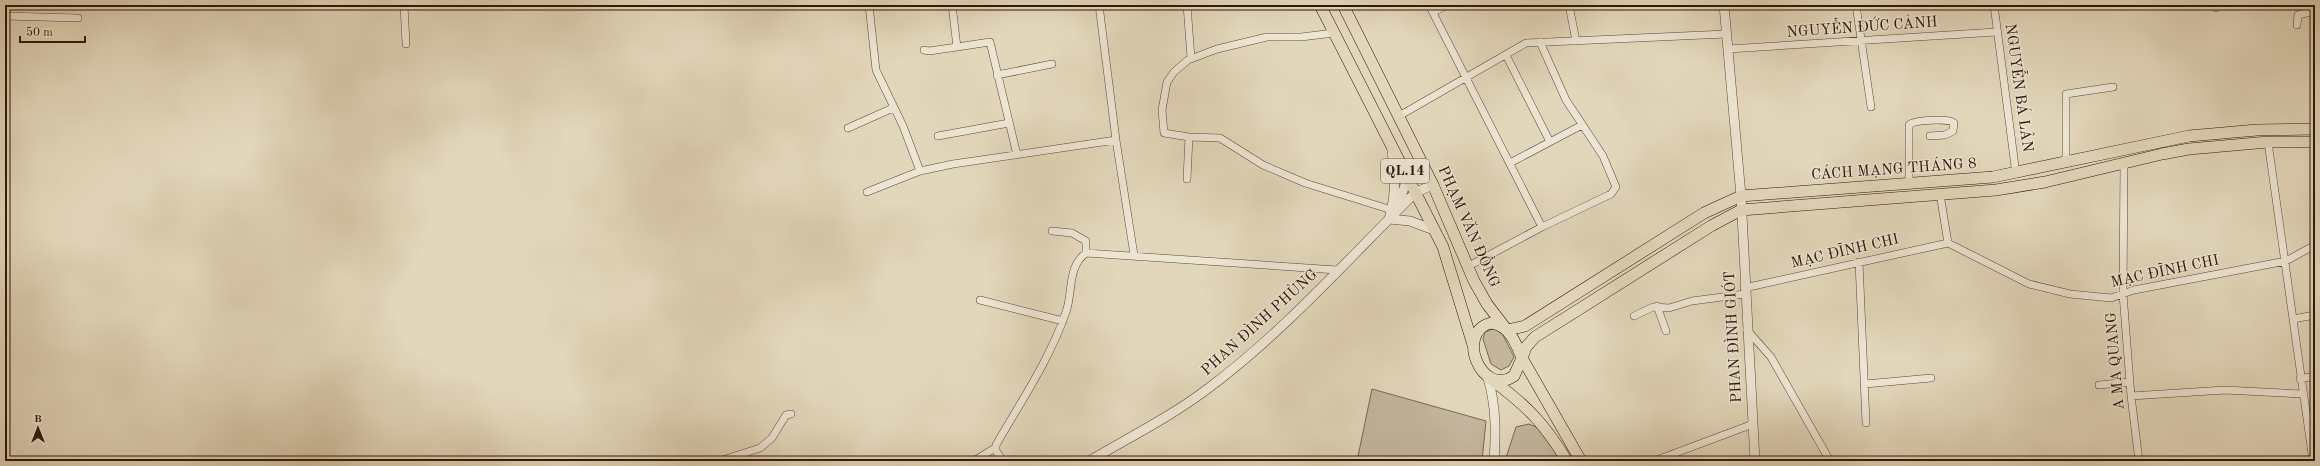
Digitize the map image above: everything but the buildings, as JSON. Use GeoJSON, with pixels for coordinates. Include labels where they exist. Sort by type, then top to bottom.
{"type":"FeatureCollection","features":[{"type":"Feature","properties":{"kind":"main road","name":"PHẠM VĂN ĐỒNG"},"geometry":{"type":"LineString","coordinates":[[1320,5],[1406,172],[1443,248],[1457,288],[1473,345]]}},
{"type":"Feature","properties":{"kind":"main road","name":"PHẠM VĂN ĐỒNG"},"geometry":{"type":"LineString","coordinates":[[1343,5],[1433,185],[1467,267],[1487,304],[1507,330]]}},
{"type":"Feature","properties":{"kind":"main road","name":"CÁCH MẠNG THÁNG 8"},"geometry":{"type":"LineString","coordinates":[[1507,330],[1525,326],[1704,213],[1741,196],[1993,178],[2189,136],[2257,130],[2315,129]]}},
{"type":"Feature","properties":{"kind":"main road","name":"CÁCH MẠNG THÁNG 8"},"geometry":{"type":"LineString","coordinates":[[1522,358],[1526,347],[1535,337],[1711,226],[1742,210],[2018,187],[2074,176],[2124,163],[2189,149],[2268,142],[2315,142]]}},
{"type":"Feature","properties":{"kind":"main road"},"geometry":{"type":"LineString","coordinates":[[2124,163],[2126,150]]}},
{"type":"Feature","properties":{"kind":"main road"},"geometry":{"type":"LineString","coordinates":[[2016,174],[2018,187]]}},
{"type":"Feature","properties":{"kind":"main road"},"geometry":{"type":"LineString","coordinates":[[1567,461],[1536,416],[1488,378],[1479,366],[1473,345],[1476,333],[1485,325],[1497,324],[1507,330],[1581,461]]}},
{"type":"Feature","properties":{"kind":"main road"},"geometry":{"type":"LineString","coordinates":[[1488,378],[1502,381],[1509,379],[1518,370],[1522,358]]}},
{"type":"Feature","properties":{"kind":"street"},"geometry":{"type":"LineString","coordinates":[[404,5],[406,44]]}},
{"type":"Feature","properties":{"kind":"street"},"geometry":{"type":"LineString","coordinates":[[869,5],[876,70],[905,132],[920,171]]}},
{"type":"Feature","properties":{"kind":"street"},"geometry":{"type":"LineString","coordinates":[[952,5],[957,47]]}},
{"type":"Feature","properties":{"kind":"street"},"geometry":{"type":"LineString","coordinates":[[1099,5],[1116,140],[1134,255]]}},
{"type":"Feature","properties":{"kind":"street"},"geometry":{"type":"LineString","coordinates":[[1187,5],[1191,58]]}},
{"type":"Feature","properties":{"kind":"street"},"geometry":{"type":"LineString","coordinates":[[1429,5],[1542,226]]}},
{"type":"Feature","properties":{"kind":"street"},"geometry":{"type":"LineString","coordinates":[[1433,12],[1448,5]]}},
{"type":"Feature","properties":{"kind":"street"},"geometry":{"type":"LineString","coordinates":[[1569,5],[1576,41]]}},
{"type":"Feature","properties":{"kind":"street"},"geometry":{"type":"LineString","coordinates":[[1724,5],[1741,196]]}},
{"type":"Feature","properties":{"kind":"street"},"geometry":{"type":"LineString","coordinates":[[1856,5],[1871,107]]}},
{"type":"Feature","properties":{"kind":"street","name":"NGUYỄN BÁ LÂN"},"geometry":{"type":"LineString","coordinates":[[1994,5],[1996,32],[2016,174]]}},
{"type":"Feature","properties":{"kind":"street"},"geometry":{"type":"LineString","coordinates":[[2297,25],[2298,15],[2315,10]]}},
{"type":"Feature","properties":{"kind":"street"},"geometry":{"type":"LineString","coordinates":[[5,16],[78,18]]}},
{"type":"Feature","properties":{"kind":"street","name":"NGUYỄN ĐỨC CẢNH"},"geometry":{"type":"LineString","coordinates":[[1728,49],[1996,32]]}},
{"type":"Feature","properties":{"kind":"street"},"geometry":{"type":"LineString","coordinates":[[1334,33],[1301,37],[1267,37],[1217,48],[1191,58],[1179,66],[1169,78],[1162,110],[1164,133],[1189,137],[1220,138],[1263,165],[1305,183],[1434,230]]}},
{"type":"Feature","properties":{"kind":"street"},"geometry":{"type":"LineString","coordinates":[[1399,116],[1526,43],[1726,34]]}},
{"type":"Feature","properties":{"kind":"street"},"geometry":{"type":"LineString","coordinates":[[924,50],[929,51],[990,42],[1017,155]]}},
{"type":"Feature","properties":{"kind":"street"},"geometry":{"type":"LineString","coordinates":[[1467,267],[1542,226],[1615,191],[1615,181],[1603,156],[1566,100],[1540,42]]}},
{"type":"Feature","properties":{"kind":"street"},"geometry":{"type":"LineString","coordinates":[[1506,55],[1550,142]]}},
{"type":"Feature","properties":{"kind":"street"},"geometry":{"type":"LineString","coordinates":[[997,75],[1052,64]]}},
{"type":"Feature","properties":{"kind":"street"},"geometry":{"type":"LineString","coordinates":[[2066,163],[2066,94],[2113,87]]}},
{"type":"Feature","properties":{"kind":"street"},"geometry":{"type":"LineString","coordinates":[[848,128],[893,108]]}},
{"type":"Feature","properties":{"kind":"street"},"geometry":{"type":"LineString","coordinates":[[1909,184],[1909,125],[1916,122],[1946,120],[1954,123],[1953,131],[1949,134],[1930,136]]}},
{"type":"Feature","properties":{"kind":"street"},"geometry":{"type":"LineString","coordinates":[[938,136],[1009,123]]}},
{"type":"Feature","properties":{"kind":"street"},"geometry":{"type":"LineString","coordinates":[[1510,163],[1582,125]]}},
{"type":"Feature","properties":{"kind":"street"},"geometry":{"type":"LineString","coordinates":[[1187,179],[1189,137]]}},
{"type":"Feature","properties":{"kind":"street"},"geometry":{"type":"LineString","coordinates":[[867,192],[920,171],[1116,140]]}},
{"type":"Feature","properties":{"kind":"street"},"geometry":{"type":"LineString","coordinates":[[1390,141],[1395,185],[1393,214]]}},
{"type":"Feature","properties":{"kind":"street"},"geometry":{"type":"LineString","coordinates":[[2268,142],[2286,261],[2302,394],[2313,461]]}},
{"type":"Feature","properties":{"kind":"street","name":"A MA QUANG"},"geometry":{"type":"LineString","coordinates":[[2124,163],[2123,294],[2131,396],[2139,461]]}},
{"type":"Feature","properties":{"kind":"street"},"geometry":{"type":"LineString","coordinates":[[1393,214],[1405,185],[1406,172]]}},
{"type":"Feature","properties":{"kind":"street","name":"PHAN ĐÌNH PHÙNG"},"geometry":{"type":"LineString","coordinates":[[1089,461],[1205,391],[1270,336],[1416,192],[1433,185]]}},
{"type":"Feature","properties":{"kind":"street"},"geometry":{"type":"LineString","coordinates":[[1940,194],[1948,243]]}},
{"type":"Feature","properties":{"kind":"street","name":"PHAN ĐÌNH GIÓT"},"geometry":{"type":"LineString","coordinates":[[1741,196],[1755,461]]}},
{"type":"Feature","properties":{"kind":"street"},"geometry":{"type":"LineString","coordinates":[[974,461],[996,448],[1044,361],[1063,321],[1075,266],[1086,253],[1086,241],[1080,237],[1052,231]]}},
{"type":"Feature","properties":{"kind":"street","name":"MẠC ĐĨNH CHI"},"geometry":{"type":"LineString","coordinates":[[1657,306],[1669,308],[1692,301],[1745,291],[1859,262],[1948,243],[2029,284],[2096,297],[2112,298],[2134,290],[2286,261],[2315,245]]}},
{"type":"Feature","properties":{"kind":"street"},"geometry":{"type":"LineString","coordinates":[[1086,253],[1134,255],[1337,270]]}},
{"type":"Feature","properties":{"kind":"street"},"geometry":{"type":"LineString","coordinates":[[1859,262],[1866,423]]}},
{"type":"Feature","properties":{"kind":"street"},"geometry":{"type":"LineString","coordinates":[[980,300],[1063,321]]}},
{"type":"Feature","properties":{"kind":"street"},"geometry":{"type":"LineString","coordinates":[[1634,316],[1657,306],[1666,331]]}},
{"type":"Feature","properties":{"kind":"street"},"geometry":{"type":"LineString","coordinates":[[2293,319],[2315,315]]}},
{"type":"Feature","properties":{"kind":"street"},"geometry":{"type":"LineString","coordinates":[[1747,329],[1771,357],[1830,461]]}},
{"type":"Feature","properties":{"kind":"street"},"geometry":{"type":"LineString","coordinates":[[2300,379],[2315,376]]}},
{"type":"Feature","properties":{"kind":"street"},"geometry":{"type":"LineString","coordinates":[[1488,378],[1495,403],[1496,429],[1494,461]]}},
{"type":"Feature","properties":{"kind":"street"},"geometry":{"type":"LineString","coordinates":[[1865,384],[1931,378]]}},
{"type":"Feature","properties":{"kind":"street"},"geometry":{"type":"LineString","coordinates":[[2099,384],[2130,382]]}},
{"type":"Feature","properties":{"kind":"street"},"geometry":{"type":"LineString","coordinates":[[2131,396],[2225,390],[2302,394]]}},
{"type":"Feature","properties":{"kind":"street"},"geometry":{"type":"LineString","coordinates":[[719,461],[760,448],[772,438],[786,415],[791,414]]}},
{"type":"Feature","properties":{"kind":"street"},"geometry":{"type":"LineString","coordinates":[[1654,461],[1753,424]]}},
{"type":"Feature","properties":{"kind":"street"},"geometry":{"type":"LineString","coordinates":[[996,448],[1003,461]]}},
{"type":"Feature","properties":{"kind":"street"},"geometry":{"type":"LineString","coordinates":[[1675,453],[1677,461]]}},
{"type":"Feature","properties":{"kind":"shaded area"},"geometry":{"type":"Polygon","coordinates":[[[1495,328],[1502,333],[1514,357],[1509,366],[1501,370],[1491,364],[1483,339],[1485,332],[1495,328]]]}},
{"type":"Feature","properties":{"kind":"shaded area"},"geometry":{"type":"Polygon","coordinates":[[[1372,389],[1486,421],[1482,461],[1357,461],[1372,389]]]}},
{"type":"Feature","properties":{"kind":"shaded area"},"geometry":{"type":"Polygon","coordinates":[[[1529,424],[1543,430],[1563,461],[1505,461],[1516,427],[1529,424]]]}}]}
